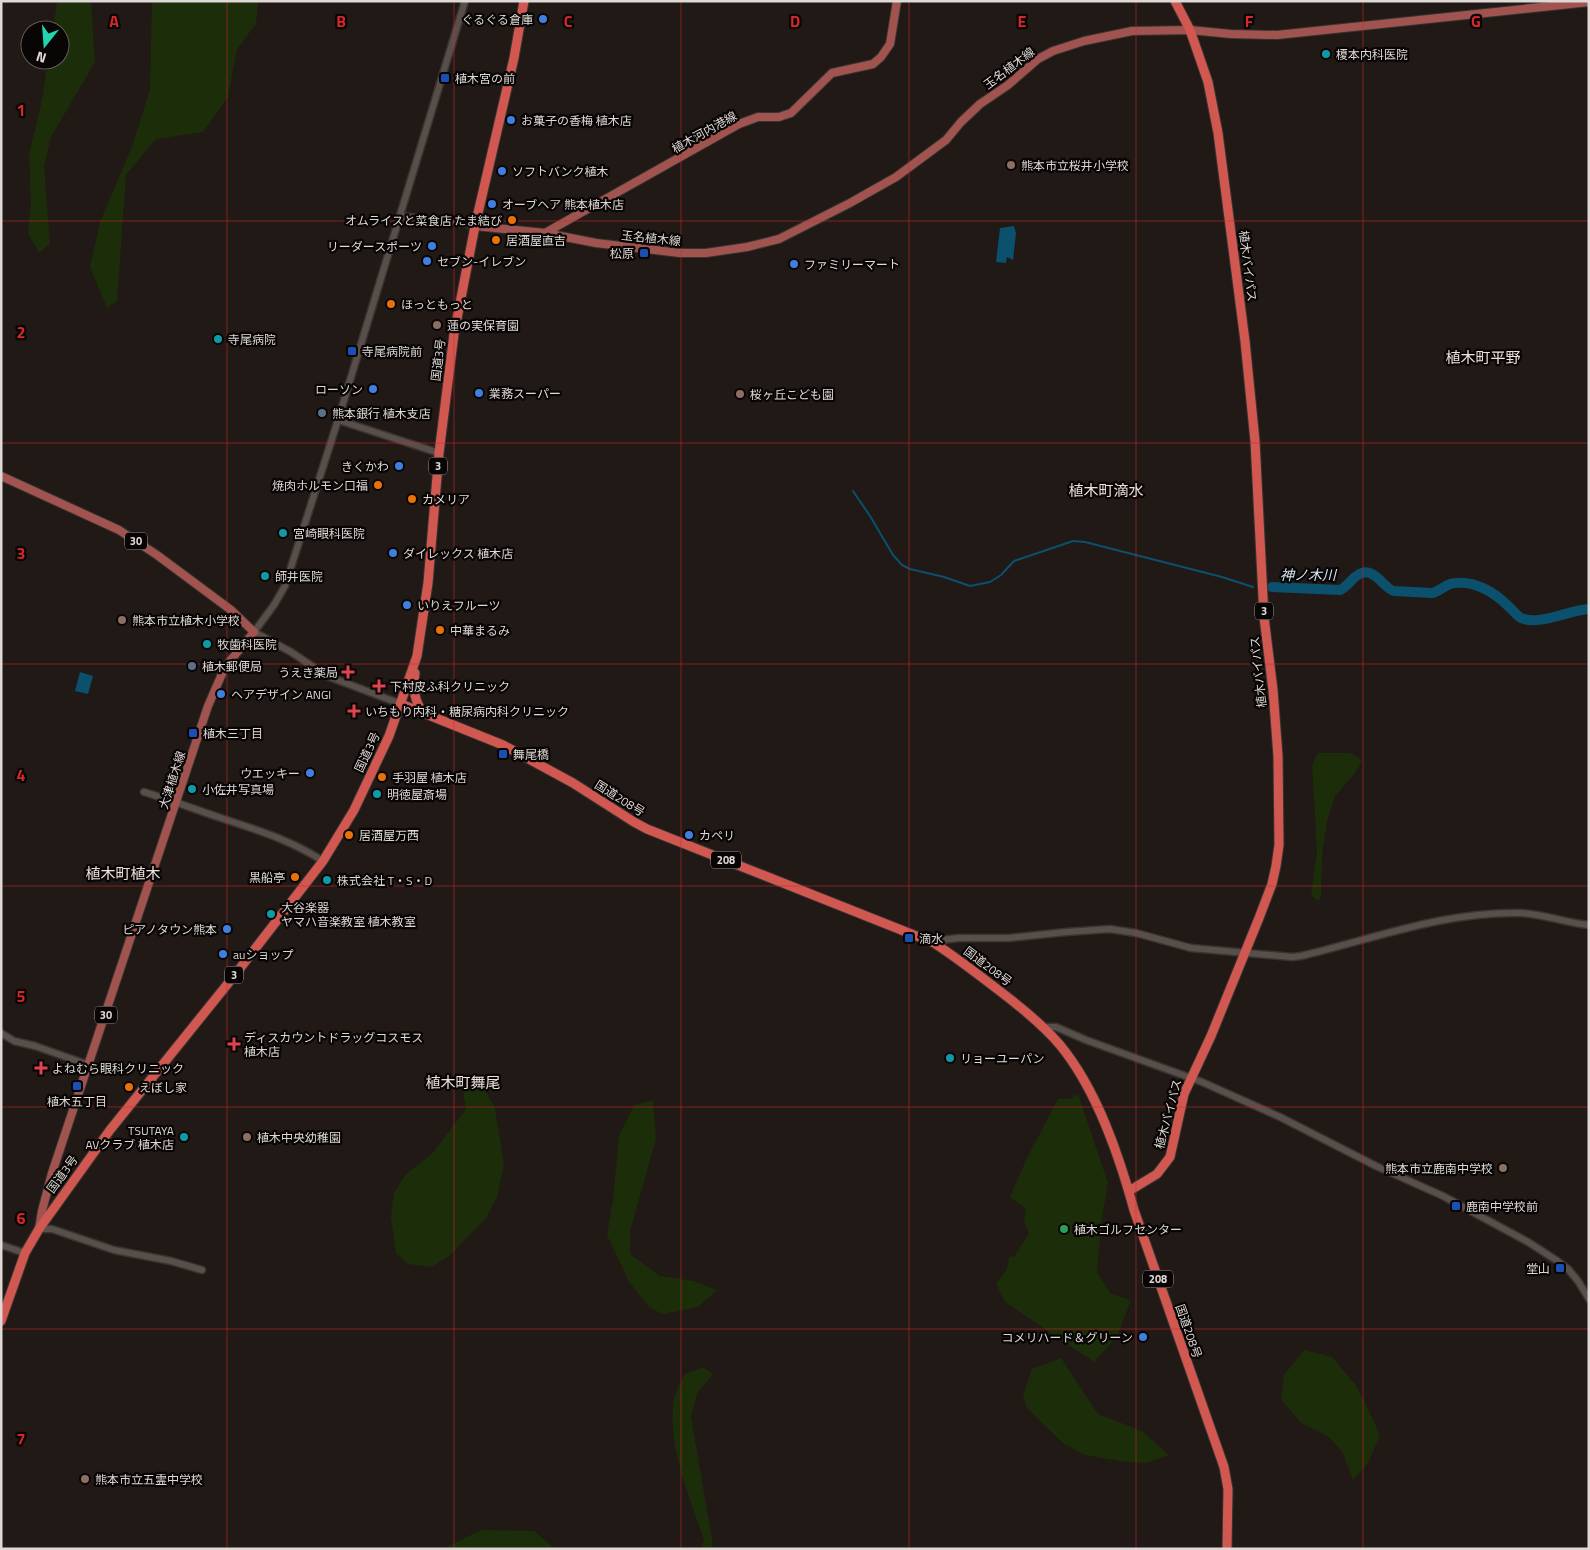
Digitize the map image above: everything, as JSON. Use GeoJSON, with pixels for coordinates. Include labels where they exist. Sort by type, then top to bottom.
{"type":"FeatureCollection","features":[{"type":"Feature","properties":{"kind":"highway","name":"国道3号"},"geometry":{"type":"LineString","coordinates":[[1,1321],[26,1253],[39,1229],[85,1163],[234,976],[323,860],[354,810],[389,736],[417,656],[428,583],[439,453],[454,334],[475,226],[514,58],[524,1]]}},
{"type":"Feature","properties":{"kind":"highway","name":"植木バイパス"},"geometry":{"type":"LineString","coordinates":[[1129,1191],[1158,1174],[1170,1157],[1184,1094],[1211,1036],[1272,884],[1279,845],[1278,756],[1273,690],[1264,617],[1255,441],[1246,350],[1218,134],[1208,82],[1190,30],[1175,1]]}},
{"type":"Feature","properties":{"kind":"highway"},"geometry":{"type":"LineString","coordinates":[[417,656],[414,691],[416,700],[424,713]]}},
{"type":"Feature","properties":{"kind":"highway","name":"国道208号"},"geometry":{"type":"LineString","coordinates":[[401,704],[503,745],[573,783],[647,829],[934,943],[958,959],[1043,1027],[1060,1045],[1082,1076],[1100,1111],[1129,1191],[1224,1467],[1228,1489],[1227,1549]]}},
{"type":"Feature","properties":{"kind":"main road","name":"植木河内港線"},"geometry":{"type":"LineString","coordinates":[[545,233],[739,124],[758,117],[779,117],[791,113],[832,73],[873,64],[881,57],[890,44],[897,1]]}},
{"type":"Feature","properties":{"kind":"main road","name":"玉名植木線"},"geometry":{"type":"LineString","coordinates":[[545,233],[596,243],[680,253],[706,253],[747,247],[779,239],[896,177],[946,140],[980,104],[1008,85],[1038,59],[1053,51],[1084,41],[1132,31],[1190,30],[1231,34],[1277,35],[1589,2]]}},
{"type":"Feature","properties":{"kind":"main road"},"geometry":{"type":"LineString","coordinates":[[475,226],[545,233]]}},
{"type":"Feature","properties":{"kind":"main road","name":"30"},"geometry":{"type":"LineString","coordinates":[[1,476],[119,530],[158,555],[231,610],[254,632]]}},
{"type":"Feature","properties":{"kind":"main road","name":"大津植木線"},"geometry":{"type":"LineString","coordinates":[[39,1229],[52,1173],[215,688],[225,667],[254,632]]}},
{"type":"Feature","properties":{"kind":"street"},"geometry":{"type":"LineString","coordinates":[[401,704],[327,676],[291,652],[254,632],[285,586],[338,420],[464,1]]}},
{"type":"Feature","properties":{"kind":"street"},"geometry":{"type":"LineString","coordinates":[[400,216],[464,223],[475,226]]}},
{"type":"Feature","properties":{"kind":"street"},"geometry":{"type":"LineString","coordinates":[[338,420],[439,453]]}},
{"type":"Feature","properties":{"kind":"street"},"geometry":{"type":"LineString","coordinates":[[144,792],[283,838],[323,860]]}},
{"type":"Feature","properties":{"kind":"street"},"geometry":{"type":"LineString","coordinates":[[934,943],[959,938],[1008,938],[1110,929],[1136,933],[1191,948],[1301,956],[1405,929],[1485,914],[1538,915],[1589,926]]}},
{"type":"Feature","properties":{"kind":"street"},"geometry":{"type":"LineString","coordinates":[[1043,1027],[1056,1027],[1086,1040],[1191,1078],[1280,1117],[1376,1166],[1443,1196],[1528,1242],[1568,1269],[1589,1299]]}},
{"type":"Feature","properties":{"kind":"street"},"geometry":{"type":"LineString","coordinates":[[1,1033],[14,1041],[35,1046],[89,1065]]}},
{"type":"Feature","properties":{"kind":"street"},"geometry":{"type":"LineString","coordinates":[[39,1229],[52,1229],[114,1250],[171,1261],[202,1270]]}},
{"type":"Feature","properties":{"kind":"street"},"geometry":{"type":"LineString","coordinates":[[1,1245],[26,1253]]}},
{"type":"Feature","properties":{"kind":"green space"},"geometry":{"type":"Polygon","coordinates":[[[57,1],[91,1],[95,62],[51,137],[44,167],[50,244],[39,253],[28,233],[31,206],[29,154],[42,100],[46,70],[70,70],[70,20],[54,20],[57,1]]]}},
{"type":"Feature","properties":{"kind":"green space"},"geometry":{"type":"Polygon","coordinates":[[[152,1],[258,1],[256,24],[237,49],[228,97],[203,132],[156,139],[126,175],[117,301],[107,308],[90,267],[100,222],[133,144],[150,89],[152,1]]]}},
{"type":"Feature","properties":{"kind":"green space"},"geometry":{"type":"Polygon","coordinates":[[[1318,753],[1351,753],[1362,760],[1355,773],[1335,796],[1327,822],[1322,854],[1321,893],[1320,899],[1317,901],[1311,894],[1317,851],[1312,765],[1318,753]]]}},
{"type":"Feature","properties":{"kind":"green space"},"geometry":{"type":"Polygon","coordinates":[[[476,1074],[495,1108],[504,1165],[497,1197],[486,1218],[449,1256],[432,1267],[408,1264],[396,1253],[391,1217],[394,1193],[405,1175],[432,1154],[466,1109],[462,1085],[476,1074]]]}},
{"type":"Feature","properties":{"kind":"green space","name":"植木ゴルフセンター"},"geometry":{"type":"Polygon","coordinates":[[[1078,1094],[1108,1183],[1101,1225],[1097,1272],[1111,1294],[1131,1300],[1117,1337],[1094,1362],[1005,1302],[996,1284],[1007,1269],[1009,1257],[1015,1256],[1029,1233],[1024,1222],[1026,1209],[1010,1197],[1026,1160],[1058,1099],[1069,1099],[1078,1094]]]}},
{"type":"Feature","properties":{"kind":"green space"},"geometry":{"type":"Polygon","coordinates":[[[653,1100],[656,1139],[630,1231],[630,1254],[660,1276],[694,1281],[717,1290],[698,1307],[663,1314],[650,1308],[629,1282],[607,1235],[613,1200],[619,1136],[634,1105],[653,1100]]]}},
{"type":"Feature","properties":{"kind":"green space"},"geometry":{"type":"Polygon","coordinates":[[[1304,1350],[1332,1357],[1355,1384],[1380,1435],[1368,1463],[1353,1480],[1342,1451],[1329,1437],[1300,1422],[1281,1399],[1284,1375],[1304,1350]]]}},
{"type":"Feature","properties":{"kind":"green space"},"geometry":{"type":"Polygon","coordinates":[[[1061,1358],[1098,1414],[1142,1431],[1169,1455],[1146,1463],[1125,1462],[1085,1455],[1064,1444],[1027,1408],[1023,1395],[1032,1369],[1061,1358]]]}},
{"type":"Feature","properties":{"kind":"green space"},"geometry":{"type":"Polygon","coordinates":[[[703,1367],[713,1374],[697,1393],[691,1417],[712,1549],[701,1549],[704,1540],[677,1457],[673,1423],[674,1398],[685,1374],[703,1367]]]}},
{"type":"Feature","properties":{"kind":"green space"},"geometry":{"type":"Polygon","coordinates":[[[481,1530],[534,1531],[555,1549],[443,1549],[481,1530]]]}},
{"type":"Feature","properties":{"kind":"water"},"geometry":{"type":"Polygon","coordinates":[[[1014,226],[1016,233],[1013,260],[1007,257],[1006,263],[996,262],[1000,228],[1014,226]]]}},
{"type":"Feature","properties":{"kind":"water"},"geometry":{"type":"Polygon","coordinates":[[[80,672],[93,676],[88,694],[75,691],[80,672]]]}},
{"type":"Feature","properties":{"kind":"waterway"},"geometry":{"type":"LineString","coordinates":[[853,491],[893,555],[902,565],[970,586],[990,582],[1001,575],[1014,561],[1073,541],[1085,542],[1222,577],[1253,587]]}},
{"type":"Feature","properties":{"kind":"waterway","name":"神ノ木川"},"geometry":{"type":"LineString","coordinates":[[1272,587],[1340,590],[1363,572],[1374,575],[1390,590],[1394,591],[1432,593],[1452,583],[1470,584],[1484,588],[1502,600],[1521,618],[1528,620],[1545,619],[1589,609]]}},
{"type":"Feature","properties":{"kind":"place","name":"ぐるぐる倉庫"},"geometry":{"type":"Point","coordinates":[543,19]}},
{"type":"Feature","properties":{"kind":"place","name":"榎本内科医院"},"geometry":{"type":"Point","coordinates":[1326,54]}},
{"type":"Feature","properties":{"kind":"place","name":"植木宮の前"},"geometry":{"type":"Point","coordinates":[445,78]}},
{"type":"Feature","properties":{"kind":"place","name":"お菓子の香梅 植木店"},"geometry":{"type":"Point","coordinates":[511,120]}},
{"type":"Feature","properties":{"kind":"place","name":"熊本市立桜井小学校"},"geometry":{"type":"Point","coordinates":[1011,165]}},
{"type":"Feature","properties":{"kind":"place","name":"ソフトバンク植木"},"geometry":{"type":"Point","coordinates":[502,171]}},
{"type":"Feature","properties":{"kind":"place","name":"オーブヘア 熊本植木店"},"geometry":{"type":"Point","coordinates":[492,204]}},
{"type":"Feature","properties":{"kind":"place","name":"オムライスと菜食店 たま結び"},"geometry":{"type":"Point","coordinates":[512,220]}},
{"type":"Feature","properties":{"kind":"place","name":"居酒屋直吉"},"geometry":{"type":"Point","coordinates":[496,240]}},
{"type":"Feature","properties":{"kind":"place","name":"リーダースポーツ"},"geometry":{"type":"Point","coordinates":[432,246]}},
{"type":"Feature","properties":{"kind":"place","name":"松原"},"geometry":{"type":"Point","coordinates":[644,253]}},
{"type":"Feature","properties":{"kind":"place","name":"セブン-イレブン"},"geometry":{"type":"Point","coordinates":[427,261]}},
{"type":"Feature","properties":{"kind":"place","name":"ファミリーマート"},"geometry":{"type":"Point","coordinates":[794,264]}},
{"type":"Feature","properties":{"kind":"place","name":"ほっともっと"},"geometry":{"type":"Point","coordinates":[391,304]}},
{"type":"Feature","properties":{"kind":"place","name":"蓮の実保育園"},"geometry":{"type":"Point","coordinates":[437,325]}},
{"type":"Feature","properties":{"kind":"place","name":"寺尾病院"},"geometry":{"type":"Point","coordinates":[218,339]}},
{"type":"Feature","properties":{"kind":"place","name":"寺尾病院前"},"geometry":{"type":"Point","coordinates":[352,351]}},
{"type":"Feature","properties":{"kind":"place","name":"ローソン"},"geometry":{"type":"Point","coordinates":[373,389]}},
{"type":"Feature","properties":{"kind":"place","name":"業務スーパー"},"geometry":{"type":"Point","coordinates":[479,393]}},
{"type":"Feature","properties":{"kind":"place","name":"桜ヶ丘こども園"},"geometry":{"type":"Point","coordinates":[740,394]}},
{"type":"Feature","properties":{"kind":"place","name":"熊本銀行 植木支店"},"geometry":{"type":"Point","coordinates":[322,413]}},
{"type":"Feature","properties":{"kind":"place","name":"きくかわ"},"geometry":{"type":"Point","coordinates":[399,466]}},
{"type":"Feature","properties":{"kind":"place","name":"焼肉ホルモン口福"},"geometry":{"type":"Point","coordinates":[378,485]}},
{"type":"Feature","properties":{"kind":"place","name":"カメリア"},"geometry":{"type":"Point","coordinates":[412,499]}},
{"type":"Feature","properties":{"kind":"place","name":"宮崎眼科医院"},"geometry":{"type":"Point","coordinates":[283,533]}},
{"type":"Feature","properties":{"kind":"place","name":"ダイレックス 植木店"},"geometry":{"type":"Point","coordinates":[393,553]}},
{"type":"Feature","properties":{"kind":"place","name":"師井医院"},"geometry":{"type":"Point","coordinates":[265,576]}},
{"type":"Feature","properties":{"kind":"place","name":"いりえフルーツ"},"geometry":{"type":"Point","coordinates":[407,605]}},
{"type":"Feature","properties":{"kind":"place","name":"熊本市立植木小学校"},"geometry":{"type":"Point","coordinates":[122,620]}},
{"type":"Feature","properties":{"kind":"place","name":"中華まるみ"},"geometry":{"type":"Point","coordinates":[440,630]}},
{"type":"Feature","properties":{"kind":"place","name":"牧歯科医院"},"geometry":{"type":"Point","coordinates":[207,644]}},
{"type":"Feature","properties":{"kind":"place","name":"植木郵便局"},"geometry":{"type":"Point","coordinates":[192,666]}},
{"type":"Feature","properties":{"kind":"place","name":"うえき薬局"},"geometry":{"type":"Point","coordinates":[348,672]}},
{"type":"Feature","properties":{"kind":"place","name":"下村皮ふ科クリニック"},"geometry":{"type":"Point","coordinates":[379,686]}},
{"type":"Feature","properties":{"kind":"place","name":"ヘアデザイン ANGI"},"geometry":{"type":"Point","coordinates":[221,694]}},
{"type":"Feature","properties":{"kind":"place","name":"いちもり内科・糖尿病内科クリニック"},"geometry":{"type":"Point","coordinates":[354,711]}},
{"type":"Feature","properties":{"kind":"place","name":"植木三丁目"},"geometry":{"type":"Point","coordinates":[193,733]}},
{"type":"Feature","properties":{"kind":"place","name":"舞尾橋"},"geometry":{"type":"Point","coordinates":[503,754]}},
{"type":"Feature","properties":{"kind":"place","name":"ウエッキー"},"geometry":{"type":"Point","coordinates":[310,773]}},
{"type":"Feature","properties":{"kind":"place","name":"手羽屋 植木店"},"geometry":{"type":"Point","coordinates":[382,777]}},
{"type":"Feature","properties":{"kind":"place","name":"小佐井写真場"},"geometry":{"type":"Point","coordinates":[192,789]}},
{"type":"Feature","properties":{"kind":"place","name":"明徳屋斎場"},"geometry":{"type":"Point","coordinates":[377,794]}},
{"type":"Feature","properties":{"kind":"place","name":"居酒屋万西"},"geometry":{"type":"Point","coordinates":[349,835]}},
{"type":"Feature","properties":{"kind":"place","name":"カペリ"},"geometry":{"type":"Point","coordinates":[689,835]}},
{"type":"Feature","properties":{"kind":"place","name":"黒船亭"},"geometry":{"type":"Point","coordinates":[295,877]}},
{"type":"Feature","properties":{"kind":"place","name":"株式会社 T・S・D"},"geometry":{"type":"Point","coordinates":[327,880]}},
{"type":"Feature","properties":{"kind":"place","name":"大谷楽器 ヤマハ音楽教室 植木教室"},"geometry":{"type":"Point","coordinates":[271,914]}},
{"type":"Feature","properties":{"kind":"place","name":"ピアノタウン熊本"},"geometry":{"type":"Point","coordinates":[227,929]}},
{"type":"Feature","properties":{"kind":"place","name":"滴水"},"geometry":{"type":"Point","coordinates":[909,938]}},
{"type":"Feature","properties":{"kind":"place","name":"auショップ"},"geometry":{"type":"Point","coordinates":[223,954]}},
{"type":"Feature","properties":{"kind":"place","name":"ディスカウントドラッグコスモス 植木店"},"geometry":{"type":"Point","coordinates":[234,1044]}},
{"type":"Feature","properties":{"kind":"place","name":"リョーユーパン"},"geometry":{"type":"Point","coordinates":[950,1058]}},
{"type":"Feature","properties":{"kind":"place","name":"よねむら眼科クリニック"},"geometry":{"type":"Point","coordinates":[41,1068]}},
{"type":"Feature","properties":{"kind":"place","name":"植木五丁目"},"geometry":{"type":"Point","coordinates":[77,1086]}},
{"type":"Feature","properties":{"kind":"place","name":"えぼし家"},"geometry":{"type":"Point","coordinates":[129,1087]}},
{"type":"Feature","properties":{"kind":"place","name":"TSUTAYA AVクラブ 植木店"},"geometry":{"type":"Point","coordinates":[184,1137]}},
{"type":"Feature","properties":{"kind":"place","name":"植木中央幼稚園"},"geometry":{"type":"Point","coordinates":[247,1137]}},
{"type":"Feature","properties":{"kind":"place","name":"熊本市立鹿南中学校"},"geometry":{"type":"Point","coordinates":[1503,1168]}},
{"type":"Feature","properties":{"kind":"place","name":"鹿南中学校前"},"geometry":{"type":"Point","coordinates":[1456,1206]}},
{"type":"Feature","properties":{"kind":"place","name":"植木ゴルフセンター"},"geometry":{"type":"Point","coordinates":[1064,1229]}},
{"type":"Feature","properties":{"kind":"place","name":"堂山"},"geometry":{"type":"Point","coordinates":[1560,1268]}},
{"type":"Feature","properties":{"kind":"place","name":"コメリハード＆グリーン"},"geometry":{"type":"Point","coordinates":[1143,1337]}},
{"type":"Feature","properties":{"kind":"place","name":"熊本市立五霊中学校"},"geometry":{"type":"Point","coordinates":[85,1479]}},
{"type":"Feature","properties":{"kind":"district","name":"植木町平野"},"geometry":{"type":"Point","coordinates":[1483,357]}},
{"type":"Feature","properties":{"kind":"district","name":"植木町滴水"},"geometry":{"type":"Point","coordinates":[1106,490]}},
{"type":"Feature","properties":{"kind":"district","name":"植木町植木"},"geometry":{"type":"Point","coordinates":[123,873]}},
{"type":"Feature","properties":{"kind":"district","name":"植木町舞尾"},"geometry":{"type":"Point","coordinates":[463,1082]}}]}
